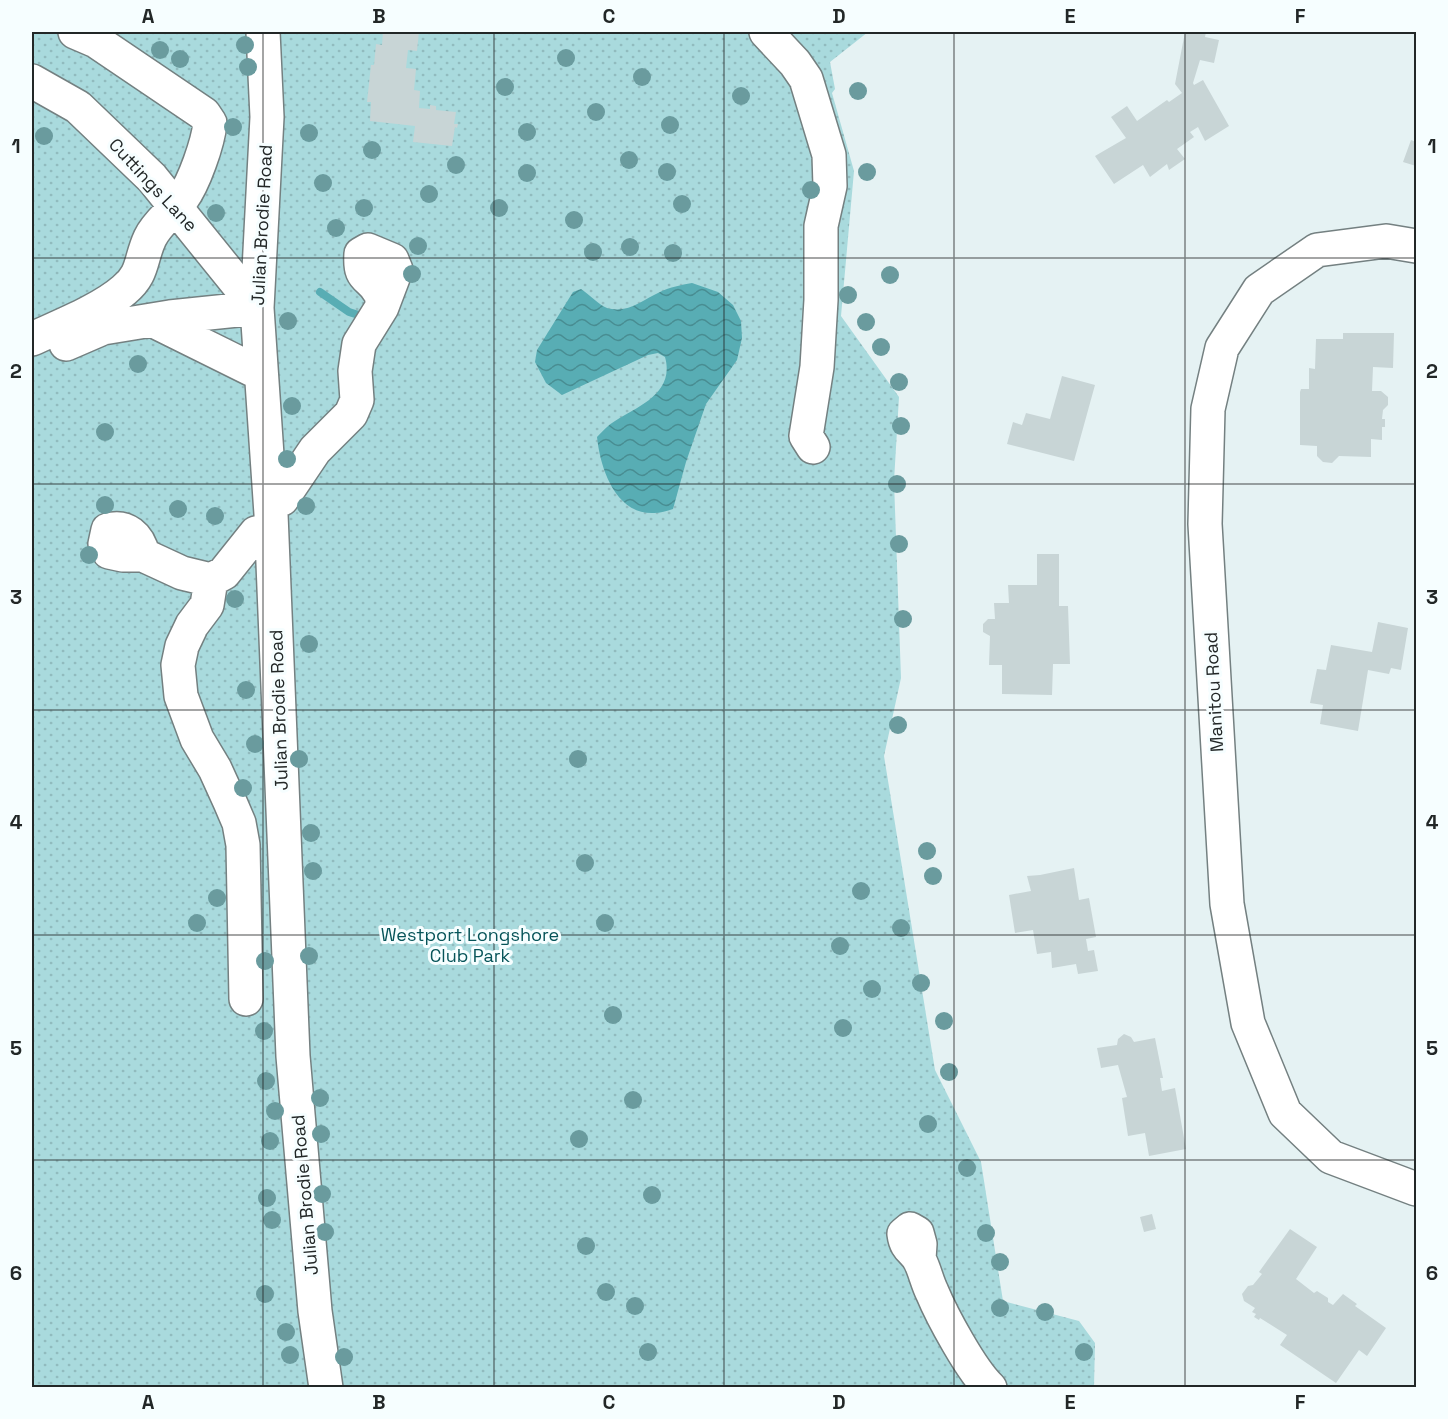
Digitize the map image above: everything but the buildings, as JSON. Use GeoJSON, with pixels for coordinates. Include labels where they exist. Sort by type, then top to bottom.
{"type":"FeatureCollection","features":[{"type":"Feature","properties":{"kind":"street"},"geometry":{"type":"LineString","coordinates":[[32,339],[84,315],[123,292],[137,278],[150,237],[182,199],[209,136],[210,123],[204,114],[96,41],[75,32]]}},
{"type":"Feature","properties":{"kind":"street","name":"Julian Brodie Road"},"geometry":{"type":"LineString","coordinates":[[263,32],[267,117],[257,308],[272,526],[293,1056],[315,1311],[326,1388]]}},
{"type":"Feature","properties":{"kind":"street"},"geometry":{"type":"LineString","coordinates":[[766,32],[795,63],[806,79],[829,155],[830,186],[821,226],[821,300],[817,367],[806,436],[813,447]]}},
{"type":"Feature","properties":{"kind":"street","name":"Cuttings Lane"},"geometry":{"type":"LineString","coordinates":[[32,81],[78,107],[152,178],[257,308]]}},
{"type":"Feature","properties":{"kind":"street","name":"Manitou Road"},"geometry":{"type":"LineString","coordinates":[[1416,246],[1386,241],[1317,250],[1260,290],[1222,348],[1208,409],[1205,524],[1227,904],[1248,1023],[1285,1113],[1331,1157],[1416,1189]]}},
{"type":"Feature","properties":{"kind":"street"},"geometry":{"type":"LineString","coordinates":[[32,359],[103,328],[257,308]]}},
{"type":"Feature","properties":{"kind":"street"},"geometry":{"type":"LineString","coordinates":[[152,320],[261,374]]}},
{"type":"Feature","properties":{"kind":"street"},"geometry":{"type":"LineString","coordinates":[[282,499],[315,450],[351,414],[357,400],[358,344],[374,320]]}},
{"type":"Feature","properties":{"kind":"street"},"geometry":{"type":"LineString","coordinates":[[143,555],[182,573],[211,580],[224,573],[256,533]]}},
{"type":"Feature","properties":{"kind":"street"},"geometry":{"type":"LineString","coordinates":[[211,580],[207,605],[192,625],[182,646],[178,665],[181,696],[197,739],[215,769],[238,823],[243,845],[246,999]]}},
{"type":"Feature","properties":{"kind":"street"},"geometry":{"type":"LineString","coordinates":[[919,1259],[932,1293],[952,1330],[980,1378],[990,1388]]}},
{"type":"Feature","properties":{"kind":"green space","name":"Westport Longshore Club Park"},"geometry":{"type":"Polygon","coordinates":[[[32,32],[868,32],[830,62],[835,89],[832,93],[854,171],[841,316],[899,397],[894,481],[901,678],[884,756],[935,1070],[981,1162],[1003,1301],[1079,1321],[1095,1343],[1094,1387],[32,1387],[32,32]]]}},
{"type":"Feature","properties":{"kind":"water"},"geometry":{"type":"Polygon","coordinates":[[[692,283],[718,292],[733,305],[741,321],[742,338],[737,360],[706,404],[673,509],[656,513],[640,512],[620,498],[612,487],[602,462],[597,437],[610,424],[644,404],[660,389],[667,369],[665,357],[658,353],[648,355],[562,395],[546,383],[535,362],[537,350],[573,292],[581,289],[604,307],[622,309],[668,289],[692,283]]]}},
{"type":"Feature","properties":{"kind":"waterway"},"geometry":{"type":"LineString","coordinates":[[320,292],[349,312],[368,318]]}}]}
